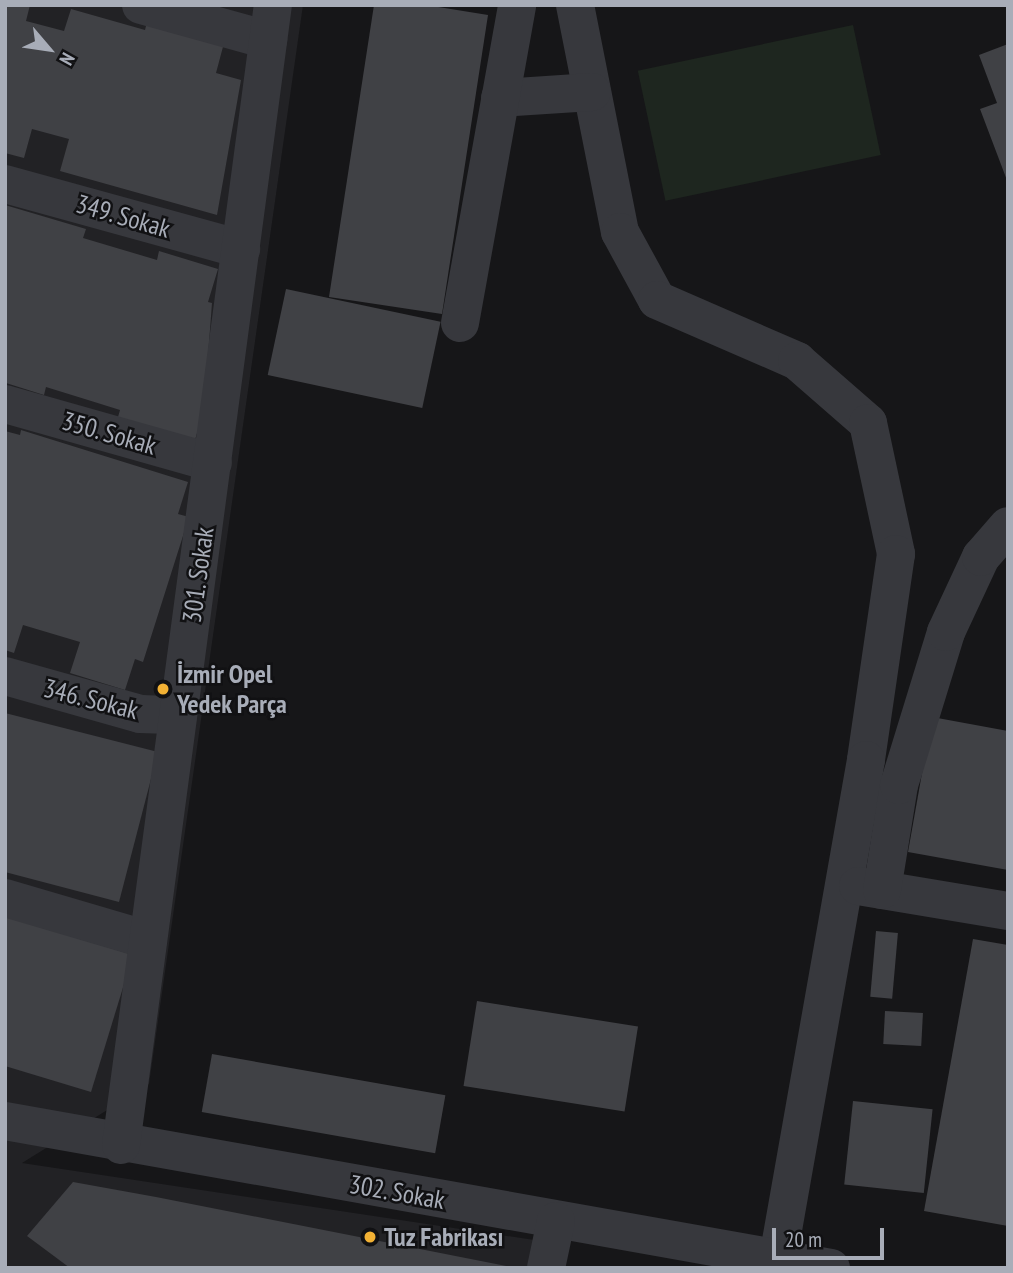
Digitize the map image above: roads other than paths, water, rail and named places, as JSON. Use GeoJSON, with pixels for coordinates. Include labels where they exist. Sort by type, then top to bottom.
{"type":"FeatureCollection","features":[{"type":"Feature","properties":{"kind":"street"},"geometry":{"type":"LineString","coordinates":[[141,5],[270,23]]}},
{"type":"Feature","properties":{"kind":"street"},"geometry":{"type":"LineString","coordinates":[[460,323],[517,5]]}},
{"type":"Feature","properties":{"kind":"street"},"geometry":{"type":"LineString","coordinates":[[575,5],[621,232],[657,300],[797,361],[868,423],[896,554],[845,884],[778,1258]]}},
{"type":"Feature","properties":{"kind":"street","name":"301. Sokak"},"geometry":{"type":"LineString","coordinates":[[121,1145],[214,463],[270,23]]}},
{"type":"Feature","properties":{"kind":"street"},"geometry":{"type":"LineString","coordinates":[[500,99],[592,92]]}},
{"type":"Feature","properties":{"kind":"street","name":"349. Sokak"},"geometry":{"type":"LineString","coordinates":[[5,184],[241,249]]}},
{"type":"Feature","properties":{"kind":"street","name":"350. Sokak"},"geometry":{"type":"LineString","coordinates":[[5,404],[214,463]]}},
{"type":"Feature","properties":{"kind":"street"},"geometry":{"type":"LineString","coordinates":[[882,890],[899,785],[946,632],[981,557],[1008,526]]}},
{"type":"Feature","properties":{"kind":"street","name":"346. Sokak"},"geometry":{"type":"LineString","coordinates":[[5,676],[140,714],[178,715]]}},
{"type":"Feature","properties":{"kind":"street"},"geometry":{"type":"LineString","coordinates":[[845,884],[1008,911]]}},
{"type":"Feature","properties":{"kind":"street"},"geometry":{"type":"LineString","coordinates":[[5,898],[148,940]]}},
{"type":"Feature","properties":{"kind":"street","name":"302. Sokak"},"geometry":{"type":"LineString","coordinates":[[10,1129],[121,1145],[831,1268]]}},
{"type":"Feature","properties":{"kind":"street"},"geometry":{"type":"LineString","coordinates":[[546,1268],[556,1221]]}},
{"type":"Feature","properties":{"kind":"place","name":"İzmir Opel Yedek Parça"},"geometry":{"type":"Point","coordinates":[163,689]}},
{"type":"Feature","properties":{"kind":"place","name":"Tuz Fabrikası"},"geometry":{"type":"Point","coordinates":[370,1237]}}]}
